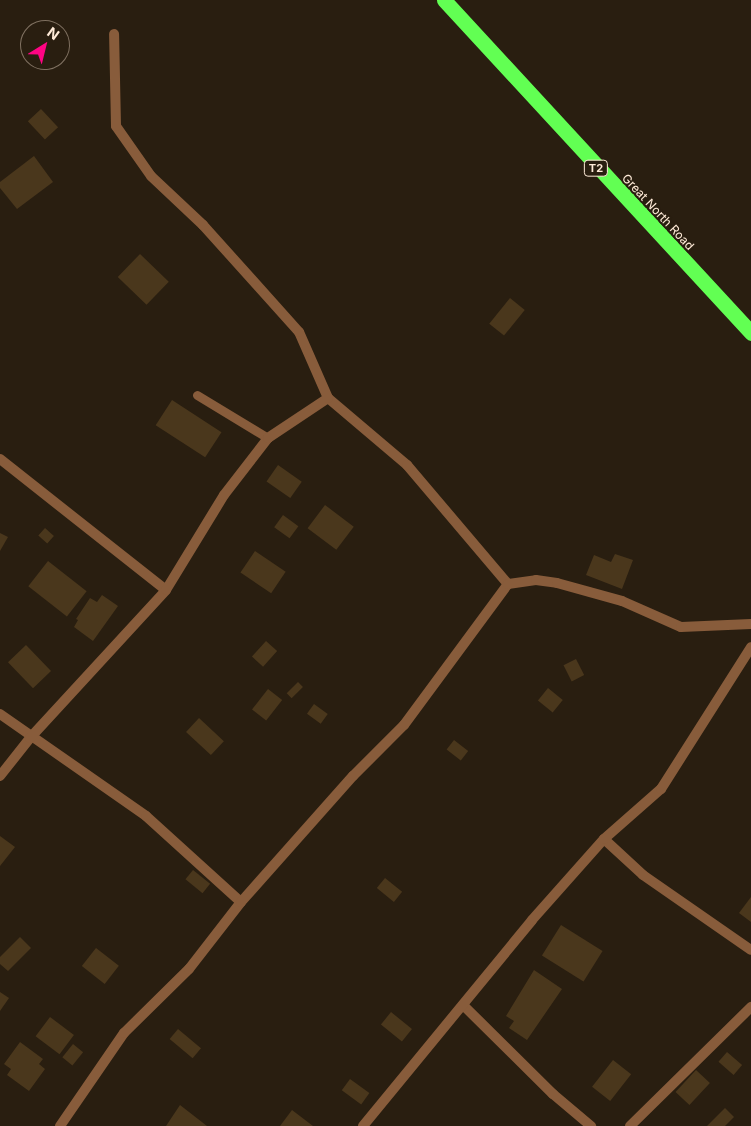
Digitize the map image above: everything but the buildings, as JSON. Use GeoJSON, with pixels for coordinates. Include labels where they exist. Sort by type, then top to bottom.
{"type":"FeatureCollection","features":[{"type":"Feature","properties":{"kind":"highway","name":"Great North Road"},"geometry":{"type":"LineString","coordinates":[[444,0],[751,333]]}},
{"type":"Feature","properties":{"kind":"street"},"geometry":{"type":"LineString","coordinates":[[114,34],[116,126],[151,176],[203,225],[299,332],[328,398],[408,465],[508,584]]}},
{"type":"Feature","properties":{"kind":"street"},"geometry":{"type":"LineString","coordinates":[[0,776],[30,738],[166,590],[224,495],[268,438],[328,398]]}},
{"type":"Feature","properties":{"kind":"street"},"geometry":{"type":"LineString","coordinates":[[0,459],[166,590]]}},
{"type":"Feature","properties":{"kind":"street"},"geometry":{"type":"LineString","coordinates":[[60,1126],[124,1033],[189,969],[241,902],[353,776],[404,725],[508,584],[536,580],[557,583],[622,601],[681,627],[751,624]]}},
{"type":"Feature","properties":{"kind":"street"},"geometry":{"type":"LineString","coordinates":[[363,1126],[532,920],[604,840],[660,788],[751,647]]}},
{"type":"Feature","properties":{"kind":"street"},"geometry":{"type":"LineString","coordinates":[[0,714],[30,738],[146,816],[241,902]]}},
{"type":"Feature","properties":{"kind":"street"},"geometry":{"type":"LineString","coordinates":[[604,840],[643,875],[751,950]]}},
{"type":"Feature","properties":{"kind":"street"},"geometry":{"type":"LineString","coordinates":[[463,1005],[553,1094],[592,1126]]}},
{"type":"Feature","properties":{"kind":"street"},"geometry":{"type":"LineString","coordinates":[[630,1126],[751,1008]]}},
{"type":"Feature","properties":{"kind":"lane"},"geometry":{"type":"LineString","coordinates":[[197,395],[268,438]]}}]}
